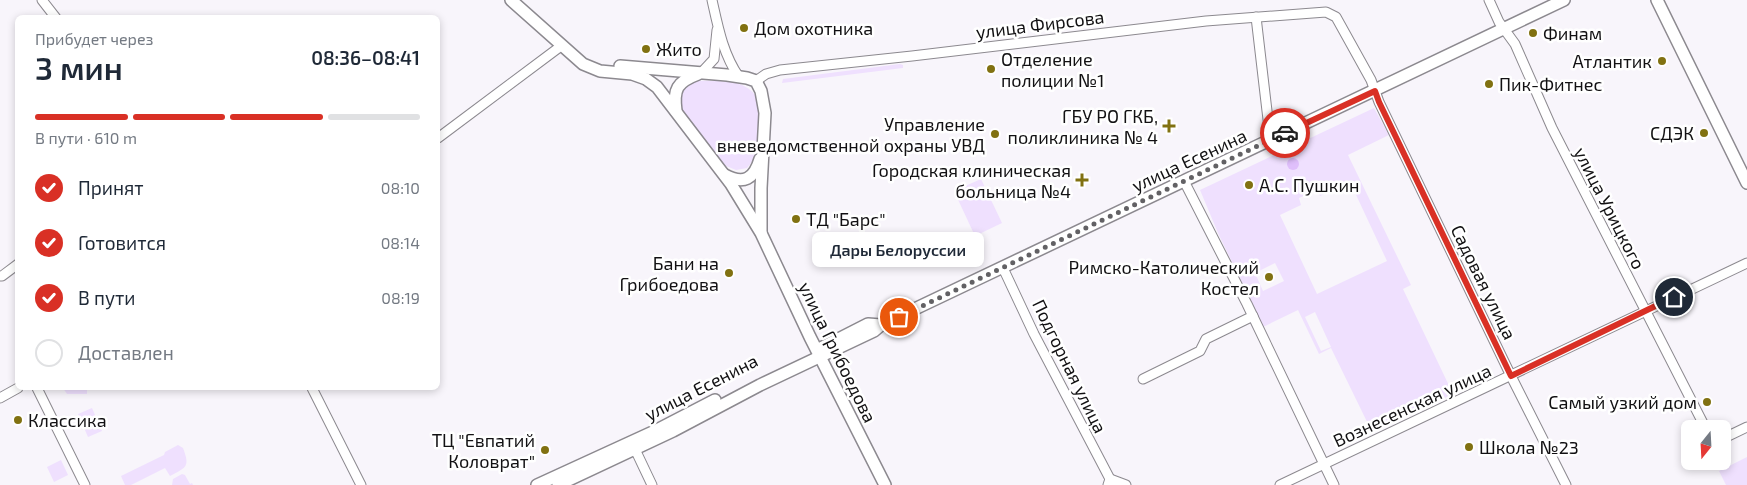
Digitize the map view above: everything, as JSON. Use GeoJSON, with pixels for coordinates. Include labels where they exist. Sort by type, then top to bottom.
{"type":"FeatureCollection","features":[{"type":"Feature","properties":{"kind":"main road"},"geometry":{"type":"LineString","coordinates":[[511,0],[564,49],[592,62],[605,65],[739,77],[756,81],[761,91],[765,113],[761,233]]}},
{"type":"Feature","properties":{"kind":"main road","name":"улица Есенина"},"geometry":{"type":"LineString","coordinates":[[537,485],[633,445],[673,431],[819,353],[874,331],[882,325],[1564,0]]}},
{"type":"Feature","properties":{"kind":"main road"},"geometry":{"type":"LineString","coordinates":[[1657,0],[1747,183]]}},
{"type":"Feature","properties":{"kind":"main road"},"geometry":{"type":"LineString","coordinates":[[1666,0],[1747,169]]}},
{"type":"Feature","properties":{"kind":"main road","name":"улица Грибоедова"},"geometry":{"type":"LineString","coordinates":[[564,49],[583,64],[600,71],[632,74],[646,79],[657,87],[732,180],[761,233],[885,485]]}},
{"type":"Feature","properties":{"kind":"main road"},"geometry":{"type":"LineString","coordinates":[[676,112],[674,97],[677,87],[686,79],[701,73]]}},
{"type":"Feature","properties":{"kind":"main road"},"geometry":{"type":"LineString","coordinates":[[732,180],[750,176],[757,169],[763,150]]}},
{"type":"Feature","properties":{"kind":"main road"},"geometry":{"type":"LineString","coordinates":[[732,180],[761,188]]}},
{"type":"Feature","properties":{"kind":"main road","name":"улица Есенина"},"geometry":{"type":"LineString","coordinates":[[558,485],[633,445]]}},
{"type":"Feature","properties":{"kind":"street"},"geometry":{"type":"LineString","coordinates":[[42,0],[54,15]]}},
{"type":"Feature","properties":{"kind":"street"},"geometry":{"type":"LineString","coordinates":[[712,0],[728,58],[739,77]]}},
{"type":"Feature","properties":{"kind":"street","name":"улица Урицкого"},"geometry":{"type":"LineString","coordinates":[[1489,0],[1503,29],[1515,44],[1552,128],[1701,420]]}},
{"type":"Feature","properties":{"kind":"street","name":"улица Фирсова"},"geometry":{"type":"LineString","coordinates":[[756,81],[766,74],[780,70],[1172,24],[1326,12],[1336,17],[1361,60],[1375,91]]}},
{"type":"Feature","properties":{"kind":"street"},"geometry":{"type":"LineString","coordinates":[[1256,17],[1269,128],[1274,138]]}},
{"type":"Feature","properties":{"kind":"street"},"geometry":{"type":"LineString","coordinates":[[701,73],[714,58],[718,27]]}},
{"type":"Feature","properties":{"kind":"street"},"geometry":{"type":"LineString","coordinates":[[440,137],[564,49]]}},
{"type":"Feature","properties":{"kind":"street","name":"Садовая улица"},"geometry":{"type":"LineString","coordinates":[[1375,91],[1511,376],[1566,485]]}},
{"type":"Feature","properties":{"kind":"street"},"geometry":{"type":"LineString","coordinates":[[1184,181],[1334,485]]}},
{"type":"Feature","properties":{"kind":"street","name":"Вознесенская улица"},"geometry":{"type":"LineString","coordinates":[[1280,485],[1747,263]]}},
{"type":"Feature","properties":{"kind":"street"},"geometry":{"type":"LineString","coordinates":[[0,276],[15,266]]}},
{"type":"Feature","properties":{"kind":"street","name":"Подгорная улица"},"geometry":{"type":"LineString","coordinates":[[1003,268],[1034,334],[1109,482]]}},
{"type":"Feature","properties":{"kind":"street"},"geometry":{"type":"LineString","coordinates":[[1143,379],[1200,351],[1206,339],[1252,316]]}},
{"type":"Feature","properties":{"kind":"street"},"geometry":{"type":"LineString","coordinates":[[0,398],[15,390]]}},
{"type":"Feature","properties":{"kind":"street"},"geometry":{"type":"LineString","coordinates":[[38,390],[85,485]]}},
{"type":"Feature","properties":{"kind":"street"},"geometry":{"type":"LineString","coordinates":[[313,390],[361,485]]}},
{"type":"Feature","properties":{"kind":"street"},"geometry":{"type":"LineString","coordinates":[[1731,435],[1747,427]]}},
{"type":"Feature","properties":{"kind":"street"},"geometry":{"type":"LineString","coordinates":[[633,445],[652,485]]}},
{"type":"Feature","properties":{"kind":"street"},"geometry":{"type":"LineString","coordinates":[[1109,482],[1126,485]]}},
{"type":"Feature","properties":{"kind":"shaded area"},"geometry":{"type":"Polygon","coordinates":[[[903,65],[903,68],[782,83],[783,79],[903,65]]]}},
{"type":"Feature","properties":{"kind":"shaded area"},"geometry":{"type":"Polygon","coordinates":[[[695,81],[735,83],[744,86],[757,98],[760,108],[758,145],[753,159],[747,168],[736,170],[726,166],[712,152],[681,111],[678,97],[681,88],[695,81]]]}},
{"type":"Feature","properties":{"kind":"shaded area"},"geometry":{"type":"Polygon","coordinates":[[[1374,108],[1389,135],[1348,155],[1411,285],[1403,289],[1453,394],[1372,432],[1331,348],[1319,354],[1298,310],[1263,327],[1218,233],[1200,190],[1374,108]],[[1350,182],[1320,196],[1317,190],[1299,198],[1301,205],[1280,215],[1317,294],[1387,261],[1350,182]],[[1275,263],[1255,273],[1263,291],[1284,281],[1275,263]],[[1315,312],[1305,317],[1321,351],[1331,347],[1315,312]]]}},
{"type":"Feature","properties":{"kind":"shaded area"},"geometry":{"type":"Polygon","coordinates":[[[1291,158],[1295,158],[1299,164],[1295,170],[1291,170],[1287,166],[1287,162],[1291,158]]]}},
{"type":"Feature","properties":{"kind":"shaded area"},"geometry":{"type":"Polygon","coordinates":[[[981,179],[1002,223],[975,236],[954,191],[981,179]]]}},
{"type":"Feature","properties":{"kind":"shaded area"},"geometry":{"type":"Polygon","coordinates":[[[64,390],[87,390],[87,394],[67,394],[64,390]]]}},
{"type":"Feature","properties":{"kind":"shaded area"},"geometry":{"type":"Polygon","coordinates":[[[92,408],[102,431],[88,437],[78,414],[92,408]]]}},
{"type":"Feature","properties":{"kind":"shaded area"},"geometry":{"type":"Polygon","coordinates":[[[178,445],[183,448],[186,459],[183,468],[170,476],[165,468],[131,485],[125,485],[121,476],[164,455],[165,452],[178,445]]]}},
{"type":"Feature","properties":{"kind":"shaded area"},"geometry":{"type":"Polygon","coordinates":[[[1747,457],[1747,485],[1726,485],[1719,471],[1731,470],[1731,465],[1747,457]]]}},
{"type":"Feature","properties":{"kind":"shaded area"},"geometry":{"type":"Polygon","coordinates":[[[61,460],[68,475],[54,482],[47,467],[61,460]]]}},
{"type":"Feature","properties":{"kind":"shaded area"},"geometry":{"type":"Polygon","coordinates":[[[182,474],[193,485],[172,485],[173,479],[182,474]]]}},
{"type":"Feature","properties":{"kind":"way so far"},"geometry":{"type":"LineString","coordinates":[[899,317],[1285,133]]}},
{"type":"Feature","properties":{"kind":"place","name":"Дом охотника"},"geometry":{"type":"Point","coordinates":[744,28]}},
{"type":"Feature","properties":{"kind":"place","name":"Финам"},"geometry":{"type":"Point","coordinates":[1533,33]}},
{"type":"Feature","properties":{"kind":"place","name":"Жито"},"geometry":{"type":"Point","coordinates":[646,49]}},
{"type":"Feature","properties":{"kind":"place","name":"Атлантик"},"geometry":{"type":"Point","coordinates":[1662,61]}},
{"type":"Feature","properties":{"kind":"place","name":"Отделение полиции №1"},"geometry":{"type":"Point","coordinates":[991,69]}},
{"type":"Feature","properties":{"kind":"place","name":"Пик-Фитнес"},"geometry":{"type":"Point","coordinates":[1489,84]}},
{"type":"Feature","properties":{"kind":"place","name":"ГБУ РО ГКБ, поликлиника № 4"},"geometry":{"type":"Point","coordinates":[1169,126]}},
{"type":"Feature","properties":{"kind":"place","name":"СДЭК"},"geometry":{"type":"Point","coordinates":[1704,133]}},
{"type":"Feature","properties":{"kind":"place","name":"Управление вневедомственной охраны УВД"},"geometry":{"type":"Point","coordinates":[995,134]}},
{"type":"Feature","properties":{"kind":"place","name":"Городская клиническая больница №4"},"geometry":{"type":"Point","coordinates":[1082,180]}},
{"type":"Feature","properties":{"kind":"place","name":"А.С. Пушкин"},"geometry":{"type":"Point","coordinates":[1249,185]}},
{"type":"Feature","properties":{"kind":"place","name":"ТД \"Барс\""},"geometry":{"type":"Point","coordinates":[796,219]}},
{"type":"Feature","properties":{"kind":"place","name":"Бани на Грибоедова"},"geometry":{"type":"Point","coordinates":[729,273]}},
{"type":"Feature","properties":{"kind":"place","name":"Римско-Католический Костел"},"geometry":{"type":"Point","coordinates":[1269,277]}},
{"type":"Feature","properties":{"kind":"place","name":"Дары Белоруссии"},"geometry":{"type":"Point","coordinates":[899,317]}},
{"type":"Feature","properties":{"kind":"place","name":"Самый узкий дом"},"geometry":{"type":"Point","coordinates":[1707,402]}},
{"type":"Feature","properties":{"kind":"place","name":"Классика"},"geometry":{"type":"Point","coordinates":[18,420]}},
{"type":"Feature","properties":{"kind":"place","name":"Школа №23"},"geometry":{"type":"Point","coordinates":[1469,447]}},
{"type":"Feature","properties":{"kind":"place","name":"ТЦ \"Евпатий Коловрат\""},"geometry":{"type":"Point","coordinates":[545,450]}},
{"type":"Feature","properties":{"kind":"route"},"geometry":{"type":"LineString","coordinates":[[1285,133],[1375,91],[1511,376],[1674,297]]}}]}
